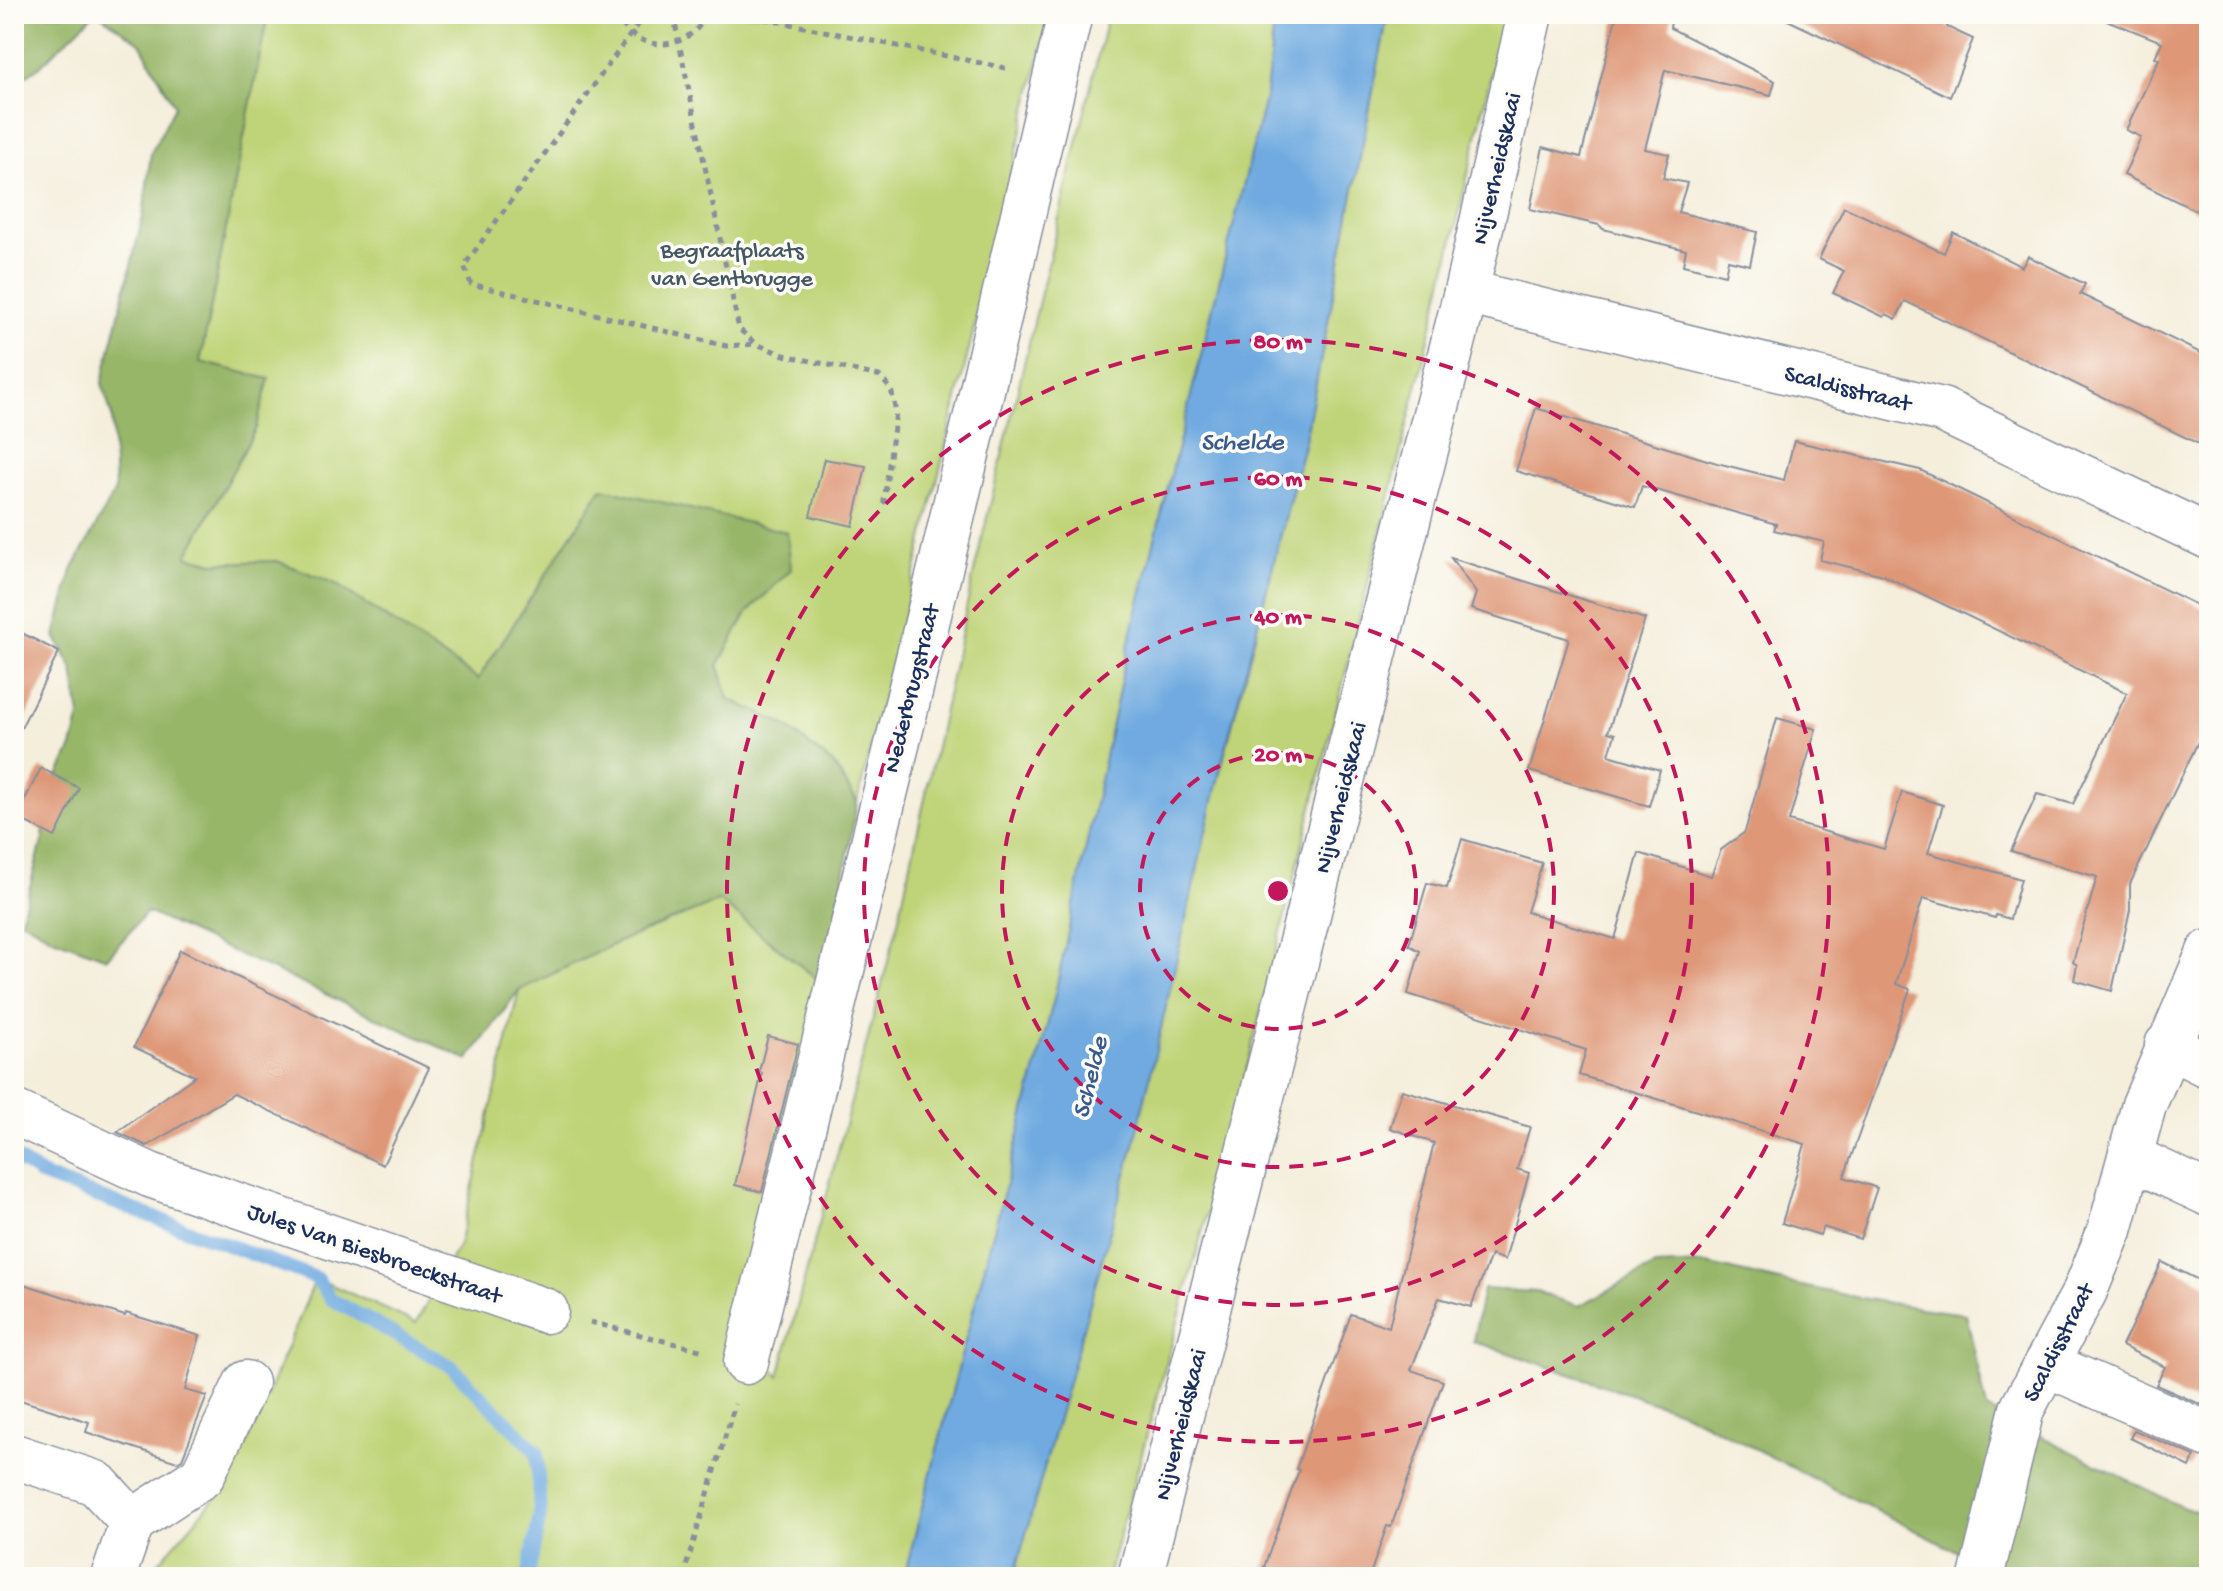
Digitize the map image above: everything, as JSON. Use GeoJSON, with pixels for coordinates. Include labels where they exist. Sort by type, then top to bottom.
{"type":"FeatureCollection","features":[{"type":"Feature","properties":{"kind":"street","name":"Nederbrugstraat"},"geometry":{"type":"LineString","coordinates":[[746,1362],[942,561],[1070,14]]}},
{"type":"Feature","properties":{"kind":"street","name":"Nijverheidskaai"},"geometry":{"type":"LineString","coordinates":[[1140,1577],[1466,292],[1530,14]]}},
{"type":"Feature","properties":{"kind":"street","name":"Scaldisstraat"},"geometry":{"type":"LineString","coordinates":[[1466,292],[1942,410],[2209,537]]}},
{"type":"Feature","properties":{"kind":"street","name":"Scaldisstraat"},"geometry":{"type":"LineString","coordinates":[[1981,1577],[2022,1409],[2085,1291],[2110,1230],[2144,1105],[2209,952]]}},
{"type":"Feature","properties":{"kind":"street"},"geometry":{"type":"LineString","coordinates":[[2167,1045],[2209,1066]]}},
{"type":"Feature","properties":{"kind":"street","name":"Jules Van Biesbroeckstraat"},"geometry":{"type":"LineString","coordinates":[[14,1112],[150,1175],[546,1311]]}},
{"type":"Feature","properties":{"kind":"street"},"geometry":{"type":"LineString","coordinates":[[2132,1158],[2209,1194]]}},
{"type":"Feature","properties":{"kind":"street"},"geometry":{"type":"LineString","coordinates":[[2046,1364],[2209,1435]]}},
{"type":"Feature","properties":{"kind":"street"},"geometry":{"type":"LineString","coordinates":[[113,1577],[132,1522],[202,1476],[246,1383]]}},
{"type":"Feature","properties":{"kind":"street"},"geometry":{"type":"LineString","coordinates":[[14,1456],[96,1483],[132,1522]]}},
{"type":"Feature","properties":{"kind":"path"},"geometry":{"type":"LineString","coordinates":[[616,14],[631,35],[647,43],[663,45],[680,42],[693,33],[707,14]]}},
{"type":"Feature","properties":{"kind":"path"},"geometry":{"type":"LineString","coordinates":[[645,14],[464,266],[471,284],[726,346],[756,344]]}},
{"type":"Feature","properties":{"kind":"path"},"geometry":{"type":"LineString","coordinates":[[673,14],[739,329],[756,344],[784,355],[879,376],[891,389],[896,412],[883,509]]}},
{"type":"Feature","properties":{"kind":"path"},"geometry":{"type":"LineString","coordinates":[[741,14],[1015,70]]}},
{"type":"Feature","properties":{"kind":"path"},"geometry":{"type":"LineString","coordinates":[[546,1311],[746,1362]]}},
{"type":"Feature","properties":{"kind":"path"},"geometry":{"type":"LineString","coordinates":[[683,1577],[724,1445]]}},
{"type":"Feature","properties":{"kind":"green space"},"geometry":{"type":"Polygon","coordinates":[[[14,14],[94,14],[39,67],[14,84],[14,14]]]}},
{"type":"Feature","properties":{"kind":"green space","name":"Begraafplaats van Gentbrugge"},"geometry":{"type":"Polygon","coordinates":[[[99,14],[1050,14],[857,802],[833,764],[783,724],[729,699],[718,665],[747,613],[791,569],[602,489],[478,679],[334,583],[277,561],[214,563],[187,556],[256,428],[268,379],[200,362],[248,115],[175,106],[140,43],[99,14]]]}},
{"type":"Feature","properties":{"kind":"green space"},"geometry":{"type":"Polygon","coordinates":[[[99,14],[268,14],[200,362],[269,379],[256,428],[187,556],[214,563],[277,561],[334,583],[478,679],[602,488],[787,532],[791,569],[747,613],[718,665],[729,699],[783,724],[833,764],[857,802],[825,985],[719,901],[620,941],[519,990],[468,1060],[147,912],[107,958],[53,938],[21,920],[43,838],[44,805],[72,747],[80,716],[73,670],[55,636],[72,570],[115,491],[112,416],[102,383],[143,217],[151,153],[175,106],[140,43],[99,14]]]}},
{"type":"Feature","properties":{"kind":"green space"},"geometry":{"type":"Polygon","coordinates":[[[1108,14],[1275,14],[1266,95],[1129,643],[1054,999],[904,1577],[146,1577],[222,1490],[248,1441],[316,1278],[416,1323],[459,1245],[519,990],[620,941],[719,901],[825,985],[739,1320],[779,1376],[896,931],[975,568],[1108,14]]]}},
{"type":"Feature","properties":{"kind":"green space"},"geometry":{"type":"Polygon","coordinates":[[[1388,14],[1505,14],[1442,286],[1245,1075],[1108,1577],[1014,1577],[1304,445],[1388,14]]]}},
{"type":"Feature","properties":{"kind":"green space"},"geometry":{"type":"Polygon","coordinates":[[[1707,1264],[1835,1293],[1966,1314],[1987,1409],[2184,1508],[2209,1514],[2209,1577],[2007,1577],[1685,1413],[1473,1341],[1483,1289],[1536,1292],[1579,1306],[1655,1266],[1707,1264]]]}},
{"type":"Feature","properties":{"kind":"water","name":"Schelde"},"geometry":{"type":"Polygon","coordinates":[[[1275,14],[1388,14],[1304,445],[1220,770],[1136,1138],[1014,1577],[904,1577],[1054,999],[1129,643],[1266,95],[1275,14]]]}},
{"type":"Feature","properties":{"kind":"building"},"geometry":{"type":"Polygon","coordinates":[[[1617,14],[1672,14],[1670,28],[1775,81],[1771,95],[1665,70],[1645,149],[1669,154],[1663,178],[1687,183],[1678,212],[1757,232],[1750,265],[1728,260],[1725,275],[1683,265],[1686,250],[1530,209],[1543,147],[1581,157],[1617,14]]]}},
{"type":"Feature","properties":{"kind":"building"},"geometry":{"type":"Polygon","coordinates":[[[1775,14],[1952,14],[1947,27],[1973,39],[1950,97],[1775,14]]]}},
{"type":"Feature","properties":{"kind":"building"},"geometry":{"type":"Polygon","coordinates":[[[2097,14],[2209,14],[2209,186],[2198,212],[2124,175],[2141,137],[2126,130],[2159,59],[2155,57],[2162,42],[2097,14]]]}},
{"type":"Feature","properties":{"kind":"building"},"geometry":{"type":"Polygon","coordinates":[[[1844,207],[1944,253],[1953,232],[2022,267],[2028,256],[2085,284],[2080,294],[2209,357],[2209,449],[1905,301],[1896,319],[1886,314],[1884,317],[1833,293],[1844,271],[1819,259],[1844,207]]]}},
{"type":"Feature","properties":{"kind":"building"},"geometry":{"type":"Polygon","coordinates":[[[1536,408],[1784,480],[1794,441],[1920,470],[2209,611],[2209,719],[2130,884],[2130,910],[2112,991],[2074,980],[2077,965],[2073,962],[2097,877],[2011,851],[2037,794],[2073,804],[2127,693],[1883,575],[1820,560],[1824,542],[1774,530],[1776,524],[1642,486],[1635,507],[1516,471],[1536,408]]]}},
{"type":"Feature","properties":{"kind":"building"},"geometry":{"type":"Polygon","coordinates":[[[824,459],[866,466],[853,526],[810,516],[824,459]]]}},
{"type":"Feature","properties":{"kind":"building"},"geometry":{"type":"Polygon","coordinates":[[[1451,558],[1645,619],[1608,732],[1615,734],[1609,755],[1660,770],[1649,806],[1529,771],[1569,639],[1471,609],[1476,593],[1451,558]]]}},
{"type":"Feature","properties":{"kind":"building"},"geometry":{"type":"Polygon","coordinates":[[[14,629],[59,652],[14,742],[14,629]]]}},
{"type":"Feature","properties":{"kind":"building"},"geometry":{"type":"Polygon","coordinates":[[[1777,718],[1816,729],[1789,821],[1884,849],[1902,792],[1943,805],[1928,853],[2021,879],[2010,919],[1996,915],[1995,918],[1923,898],[1896,984],[1910,989],[1844,1177],[1877,1188],[1860,1239],[1823,1227],[1820,1235],[1782,1223],[1805,1144],[1579,1075],[1586,1050],[1408,994],[1420,951],[1409,945],[1427,883],[1447,888],[1462,839],[1542,863],[1527,912],[1615,939],[1639,853],[1711,876],[1721,850],[1745,832],[1777,718]]]}},
{"type":"Feature","properties":{"kind":"building"},"geometry":{"type":"Polygon","coordinates":[[[41,768],[79,788],[55,837],[16,817],[41,768]]]}},
{"type":"Feature","properties":{"kind":"building"},"geometry":{"type":"Polygon","coordinates":[[[180,950],[429,1068],[383,1165],[234,1094],[147,1146],[117,1132],[195,1076],[134,1047],[180,950]]]}},
{"type":"Feature","properties":{"kind":"building"},"geometry":{"type":"Polygon","coordinates":[[[768,1036],[798,1044],[762,1192],[735,1185],[768,1036]]]}},
{"type":"Feature","properties":{"kind":"building"},"geometry":{"type":"Polygon","coordinates":[[[1402,1090],[1530,1127],[1517,1169],[1529,1173],[1505,1260],[1491,1255],[1471,1307],[1439,1298],[1411,1370],[1443,1381],[1391,1527],[1387,1526],[1369,1577],[1283,1577],[1264,1567],[1299,1470],[1296,1469],[1351,1314],[1389,1327],[1434,1143],[1390,1128],[1402,1090]]]}},
{"type":"Feature","properties":{"kind":"building"},"geometry":{"type":"Polygon","coordinates":[[[2162,1262],[2209,1285],[2209,1408],[2156,1385],[2165,1367],[2122,1346],[2162,1262]]]}},
{"type":"Feature","properties":{"kind":"building"},"geometry":{"type":"Polygon","coordinates":[[[14,1281],[200,1336],[185,1390],[207,1396],[182,1459],[177,1462],[86,1432],[89,1422],[14,1398],[14,1281]]]}},
{"type":"Feature","properties":{"kind":"building"},"geometry":{"type":"Polygon","coordinates":[[[2134,1430],[2195,1456],[2190,1467],[2130,1438],[2134,1430]]]}},
{"type":"Feature","properties":{"kind":"waterway"},"geometry":{"type":"LineString","coordinates":[[14,1157],[43,1176],[316,1278],[331,1299],[451,1366],[537,1452],[540,1515],[528,1577]]}}]}
